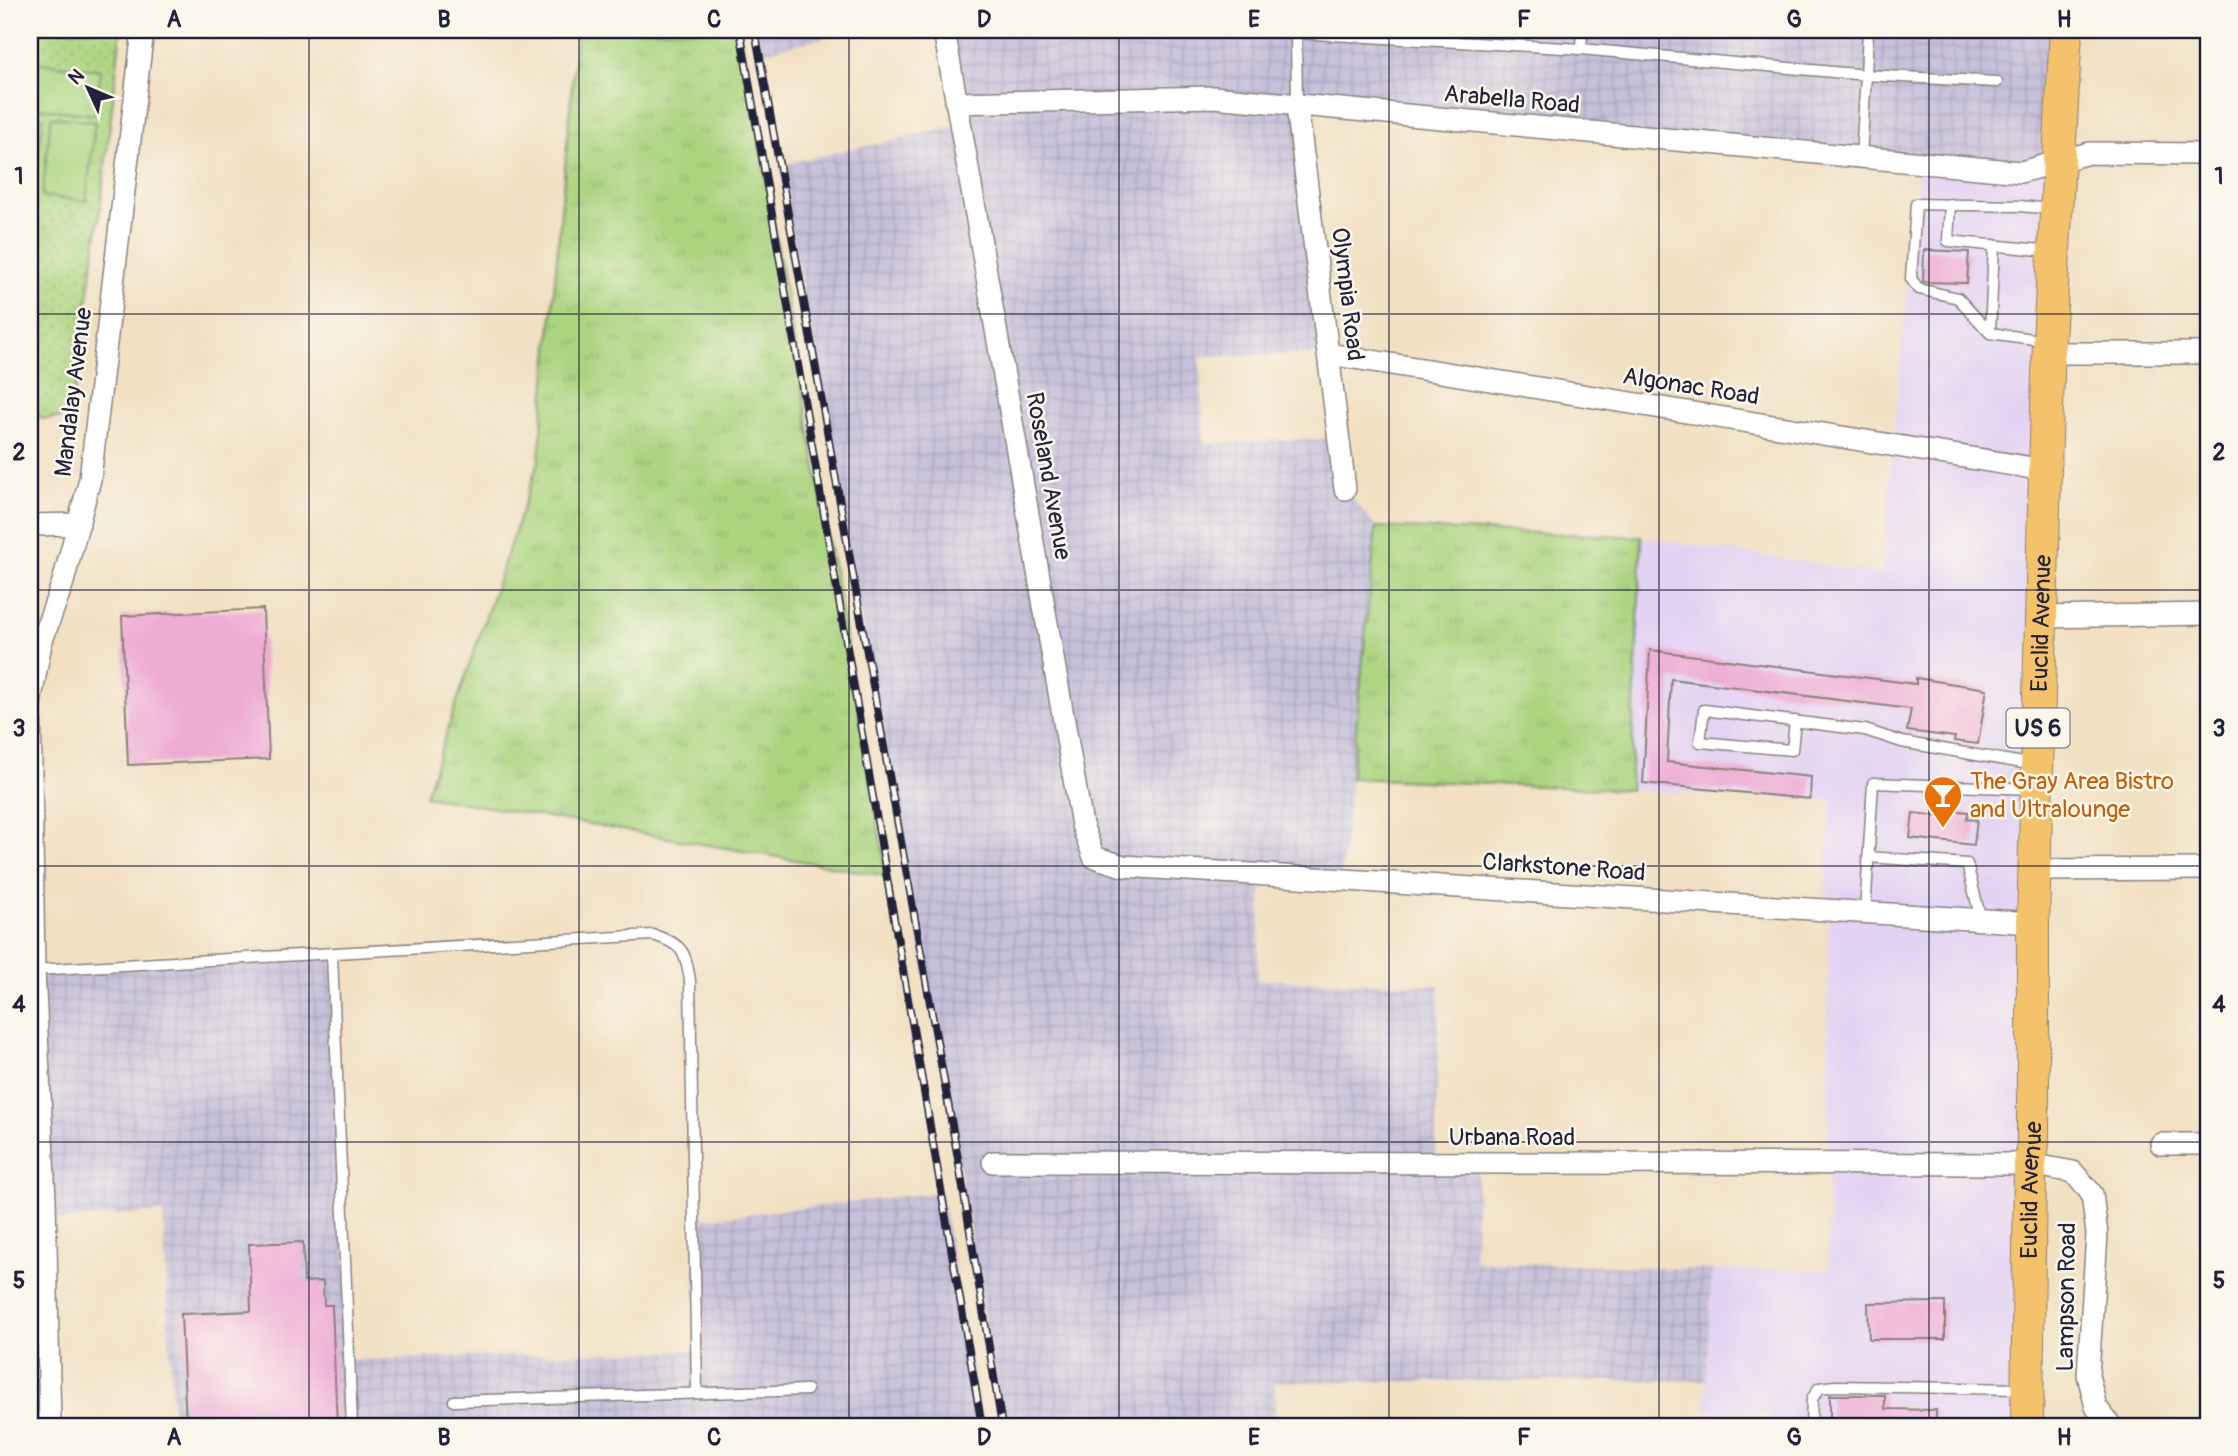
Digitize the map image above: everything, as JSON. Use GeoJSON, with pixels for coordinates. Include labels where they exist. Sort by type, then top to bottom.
{"type":"FeatureCollection","features":[{"type":"Feature","properties":{"kind":"main road","name":"Euclid Avenue"},"geometry":{"type":"LineString","coordinates":[[2027,1426],[2030,1164],[2033,1144],[2033,923],[2045,470],[2066,30]]}},
{"type":"Feature","properties":{"kind":"street","name":"Mandalay Avenue"},"geometry":{"type":"LineString","coordinates":[[50,1426],[37,1199],[30,703],[34,662],[79,524],[90,480],[144,30]]}},
{"type":"Feature","properties":{"kind":"street","name":"Roseland Avenue"},"geometry":{"type":"LineString","coordinates":[[944,30],[1082,825],[1094,857]]}},
{"type":"Feature","properties":{"kind":"street","name":"Arabella Road"},"geometry":{"type":"LineString","coordinates":[[956,103],[1213,97],[2021,172],[2089,153],[2208,154]]}},
{"type":"Feature","properties":{"kind":"street","name":"Olympia Road"},"geometry":{"type":"LineString","coordinates":[[1297,106],[1345,489]]}},
{"type":"Feature","properties":{"kind":"street"},"geometry":{"type":"LineString","coordinates":[[2049,347],[2208,353]]}},
{"type":"Feature","properties":{"kind":"street","name":"Algonac Road"},"geometry":{"type":"LineString","coordinates":[[1329,354],[2045,470]]}},
{"type":"Feature","properties":{"kind":"street"},"geometry":{"type":"LineString","coordinates":[[30,525],[79,524]]}},
{"type":"Feature","properties":{"kind":"street"},"geometry":{"type":"LineString","coordinates":[[2042,617],[2208,614]]}},
{"type":"Feature","properties":{"kind":"street","name":"Clarkstone Road"},"geometry":{"type":"LineString","coordinates":[[1094,857],[1123,866],[2033,923]]}},
{"type":"Feature","properties":{"kind":"street"},"geometry":{"type":"LineString","coordinates":[[2035,870],[2208,869]]}},
{"type":"Feature","properties":{"kind":"street"},"geometry":{"type":"LineString","coordinates":[[2161,1144],[2208,1144]]}},
{"type":"Feature","properties":{"kind":"street","name":"Urbana Road"},"geometry":{"type":"LineString","coordinates":[[993,1162],[2030,1164]]}},
{"type":"Feature","properties":{"kind":"street","name":"Lampson Road"},"geometry":{"type":"LineString","coordinates":[[2030,1164],[2073,1171],[2092,1195],[2097,1234],[2088,1374],[2095,1407],[2111,1426]]}},
{"type":"Feature","properties":{"kind":"lane"},"geometry":{"type":"LineString","coordinates":[[1581,49],[1582,30]]}},
{"type":"Feature","properties":{"kind":"lane"},"geometry":{"type":"LineString","coordinates":[[1861,157],[1868,30]]}},
{"type":"Feature","properties":{"kind":"lane"},"geometry":{"type":"LineString","coordinates":[[1297,106],[1296,32],[1581,49],[1866,75],[1997,82]]}},
{"type":"Feature","properties":{"kind":"lane"},"geometry":{"type":"LineString","coordinates":[[2049,347],[1990,333],[1958,298],[1919,289],[1911,279],[1916,204],[2056,210]]}},
{"type":"Feature","properties":{"kind":"lane"},"geometry":{"type":"LineString","coordinates":[[1950,204],[1948,241],[2054,252]]}},
{"type":"Feature","properties":{"kind":"lane"},"geometry":{"type":"LineString","coordinates":[[1990,333],[1994,244]]}},
{"type":"Feature","properties":{"kind":"lane"},"geometry":{"type":"LineString","coordinates":[[1795,721],[1792,750],[1700,742],[1704,710],[1795,721],[1865,730],[2037,777]]}},
{"type":"Feature","properties":{"kind":"lane"},"geometry":{"type":"LineString","coordinates":[[1865,913],[1873,783],[2037,777]]}},
{"type":"Feature","properties":{"kind":"lane"},"geometry":{"type":"LineString","coordinates":[[1868,857],[1967,864],[1982,920]]}},
{"type":"Feature","properties":{"kind":"lane"},"geometry":{"type":"LineString","coordinates":[[32,970],[653,935],[670,940],[685,955],[690,980],[696,1393]]}},
{"type":"Feature","properties":{"kind":"lane"},"geometry":{"type":"LineString","coordinates":[[332,955],[352,1426]]}},
{"type":"Feature","properties":{"kind":"lane"},"geometry":{"type":"LineString","coordinates":[[1811,1426],[1812,1399],[1819,1388],[2028,1389]]}},
{"type":"Feature","properties":{"kind":"lane"},"geometry":{"type":"LineString","coordinates":[[454,1401],[807,1390]]}},
{"type":"Feature","properties":{"kind":"shaded area"},"geometry":{"type":"Polygon","coordinates":[[[755,30],[856,30],[759,53],[755,30]]]}},
{"type":"Feature","properties":{"kind":"shaded area"},"geometry":{"type":"Polygon","coordinates":[[[944,30],[2066,30],[2060,161],[2021,172],[1298,106],[1329,354],[1200,356],[1204,444],[1339,438],[1345,489],[1376,527],[1341,879],[1262,875],[1257,980],[1440,985],[1435,1163],[1478,1163],[1474,1261],[1712,1270],[1706,1380],[1275,1382],[1275,1426],[1002,1426],[959,1164],[780,165],[960,125],[944,30]]]}},
{"type":"Feature","properties":{"kind":"shaded area"},"geometry":{"type":"Polygon","coordinates":[[[2060,161],[2027,1426],[1767,1426],[1767,1414],[1705,1411],[1712,1270],[1828,1269],[1828,892],[1825,892],[1831,801],[1630,790],[1642,537],[1881,574],[1919,162],[2060,161]]]}},
{"type":"Feature","properties":{"kind":"shaded area"},"geometry":{"type":"Polygon","coordinates":[[[332,955],[349,1360],[696,1351],[694,1220],[941,1192],[982,1426],[173,1426],[163,1212],[45,1221],[34,970],[332,955]]]}},
{"type":"Feature","properties":{"kind":"green space"},"geometry":{"type":"Polygon","coordinates":[[[30,30],[121,30],[99,219],[71,417],[42,419],[30,405],[30,30]]]}},
{"type":"Feature","properties":{"kind":"green space"},"geometry":{"type":"Polygon","coordinates":[[[577,30],[740,30],[887,876],[425,796],[539,460],[577,30]]]}},
{"type":"Feature","properties":{"kind":"green space"},"geometry":{"type":"Polygon","coordinates":[[[30,62],[101,70],[95,115],[30,107],[30,62]]]}},
{"type":"Feature","properties":{"kind":"green space"},"geometry":{"type":"Polygon","coordinates":[[[30,117],[43,118],[34,192],[30,191],[30,117]]]}},
{"type":"Feature","properties":{"kind":"green space"},"geometry":{"type":"Polygon","coordinates":[[[51,117],[95,122],[86,201],[42,196],[51,117]]]}},
{"type":"Feature","properties":{"kind":"green space"},"geometry":{"type":"Polygon","coordinates":[[[1376,527],[1642,537],[1630,790],[1351,778],[1376,527]]]}},
{"type":"Feature","properties":{"kind":"building"},"geometry":{"type":"Polygon","coordinates":[[[1924,250],[1969,252],[1967,283],[1923,282],[1924,250]]]}},
{"type":"Feature","properties":{"kind":"building"},"geometry":{"type":"Polygon","coordinates":[[[263,609],[269,759],[128,765],[122,616],[263,609]]]}},
{"type":"Feature","properties":{"kind":"building"},"geometry":{"type":"Polygon","coordinates":[[[1650,650],[1916,684],[1916,678],[1987,689],[1978,744],[1954,741],[1955,737],[1907,731],[1911,709],[1671,679],[1667,762],[1811,777],[1810,799],[1643,783],[1650,650]]]}},
{"type":"Feature","properties":{"kind":"building","name":"The Gray Area Bistro and Ultralounge"},"geometry":{"type":"Polygon","coordinates":[[[1949,810],[1968,812],[1967,819],[1977,820],[1974,845],[1910,838],[1913,813],[1948,817],[1949,810]]]}},
{"type":"Feature","properties":{"kind":"building"},"geometry":{"type":"Polygon","coordinates":[[[303,1242],[304,1282],[323,1281],[324,1305],[332,1305],[337,1426],[186,1426],[181,1314],[251,1311],[249,1244],[303,1242]]]}},
{"type":"Feature","properties":{"kind":"building"},"geometry":{"type":"Polygon","coordinates":[[[1945,1302],[1945,1339],[1869,1339],[1868,1303],[1945,1302]]]}},
{"type":"Feature","properties":{"kind":"building"},"geometry":{"type":"Polygon","coordinates":[[[1830,1395],[1885,1395],[1885,1409],[1936,1410],[1936,1426],[1830,1426],[1830,1395]]]}},
{"type":"Feature","properties":{"kind":"railway"},"geometry":{"type":"LineString","coordinates":[[740,30],[982,1426]]}},
{"type":"Feature","properties":{"kind":"railway"},"geometry":{"type":"LineString","coordinates":[[755,30],[959,1164],[1002,1426]]}},
{"type":"Feature","properties":{"kind":"place","name":"The Gray Area Bistro and Ultralounge"},"geometry":{"type":"Point","coordinates":[1943,829]}}]}
